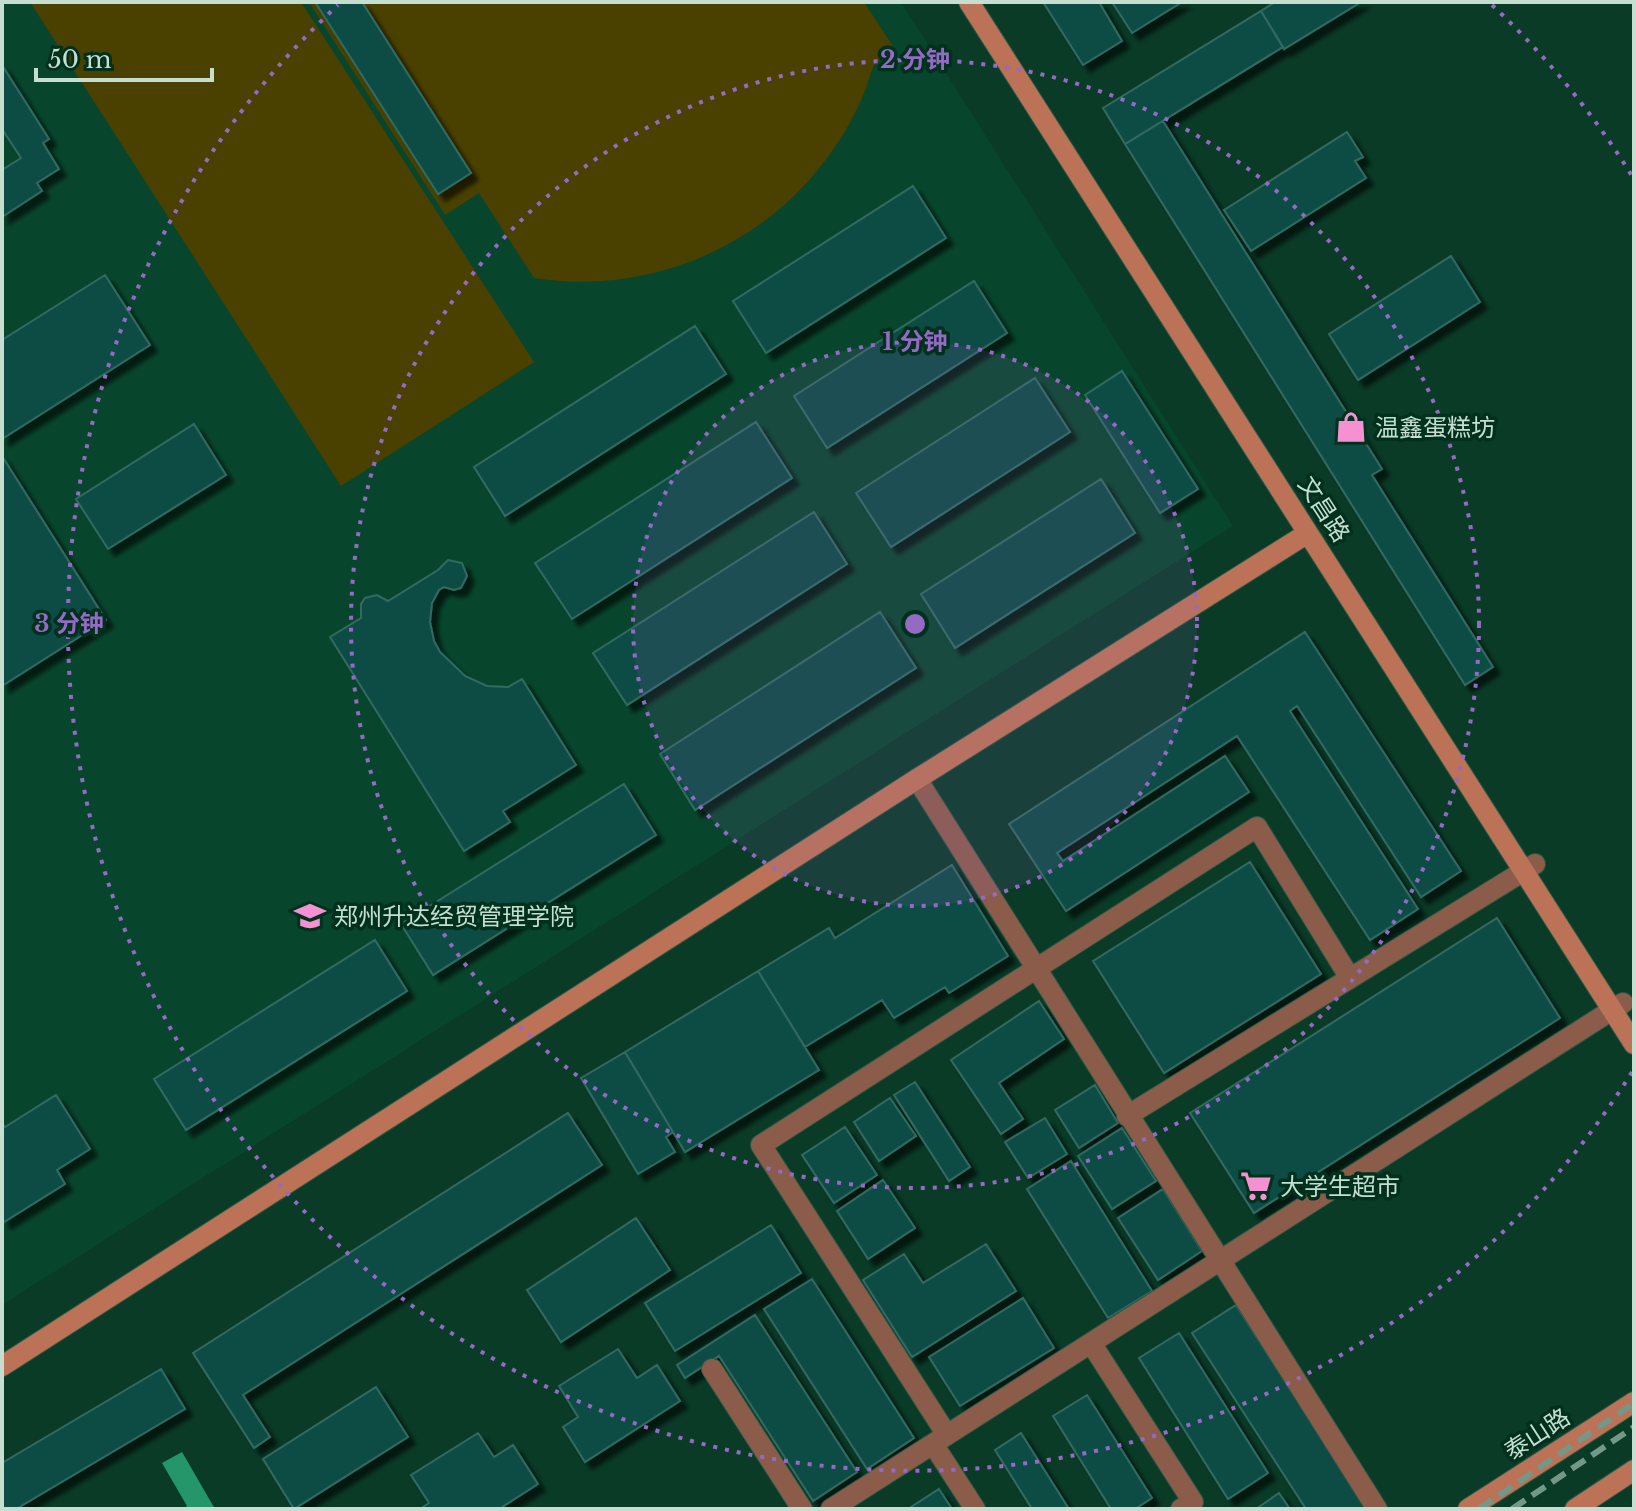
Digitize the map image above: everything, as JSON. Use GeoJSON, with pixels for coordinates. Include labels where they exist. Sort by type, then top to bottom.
{"type":"FeatureCollection","features":[{"type":"Feature","properties":{"kind":"street","name":"文昌路"},"geometry":{"type":"LineString","coordinates":[[969,2],[1308,533],[1530,867],[1617,1006],[1634,1044]]}},
{"type":"Feature","properties":{"kind":"street"},"geometry":{"type":"LineString","coordinates":[[2,1366],[917,779],[1308,533]]}},
{"type":"Feature","properties":{"kind":"street"},"geometry":{"type":"LineString","coordinates":[[917,779],[1377,1509]]}},
{"type":"Feature","properties":{"kind":"street"},"geometry":{"type":"LineString","coordinates":[[975,1509],[940,1440],[761,1145],[1257,827],[1350,978]]}},
{"type":"Feature","properties":{"kind":"street"},"geometry":{"type":"LineString","coordinates":[[1127,1116],[1530,867]]}},
{"type":"Feature","properties":{"kind":"street"},"geometry":{"type":"LineString","coordinates":[[831,1509],[1617,1006]]}},
{"type":"Feature","properties":{"kind":"street"},"geometry":{"type":"LineString","coordinates":[[1091,1343],[1193,1502],[1181,1509]]}},
{"type":"Feature","properties":{"kind":"street"},"geometry":{"type":"LineString","coordinates":[[712,1369],[802,1509]]}},
{"type":"Feature","properties":{"kind":"street","name":"泰山路"},"geometry":{"type":"LineString","coordinates":[[1468,1509],[1634,1402]]}},
{"type":"Feature","properties":{"kind":"street"},"geometry":{"type":"LineString","coordinates":[[1575,1509],[1634,1470]]}},
{"type":"Feature","properties":{"kind":"shaded area","name":"郑州升达经贸管理学院"},"geometry":{"type":"Polygon","coordinates":[[[2,2],[901,2],[1233,526],[2,1305],[2,2]]]}},
{"type":"Feature","properties":{"kind":"shaded area"},"geometry":{"type":"Polygon","coordinates":[[[30,2],[301,2],[534,362],[341,486],[30,2]]]}},
{"type":"Feature","properties":{"kind":"shaded area"},"geometry":{"type":"Polygon","coordinates":[[[309,2],[864,2],[896,51],[875,64],[857,108],[837,144],[805,185],[774,214],[739,238],[701,257],[661,271],[619,279],[577,282],[534,278],[479,193],[445,215],[309,2]]]}},
{"type":"Feature","properties":{"kind":"shaded area"},"geometry":{"type":"Polygon","coordinates":[[[182,1452],[215,1509],[183,1509],[187,1506],[162,1463],[182,1452]]]}},
{"type":"Feature","properties":{"kind":"building"},"geometry":{"type":"Polygon","coordinates":[[[315,2],[362,2],[471,173],[438,194],[315,2]]]}},
{"type":"Feature","properties":{"kind":"building"},"geometry":{"type":"Polygon","coordinates":[[[1043,2],[1099,2],[1122,41],[1083,65],[1043,2]]]}},
{"type":"Feature","properties":{"kind":"building"},"geometry":{"type":"Polygon","coordinates":[[[1112,2],[1182,2],[1132,33],[1112,2]]]}},
{"type":"Feature","properties":{"kind":"building"},"geometry":{"type":"Polygon","coordinates":[[[1275,2],[1361,2],[1284,49],[1261,11],[1275,2]]]}},
{"type":"Feature","properties":{"kind":"building"},"geometry":{"type":"Polygon","coordinates":[[[1261,11],[1283,47],[1125,144],[1103,108],[1261,11]]]}},
{"type":"Feature","properties":{"kind":"building"},"geometry":{"type":"Polygon","coordinates":[[[2,65],[49,139],[43,143],[59,169],[37,183],[42,191],[2,217],[2,170],[21,158],[2,129],[2,65]]]}},
{"type":"Feature","properties":{"kind":"building"},"geometry":{"type":"Polygon","coordinates":[[[1163,121],[1382,469],[1372,475],[1493,667],[1465,685],[1125,144],[1163,121]]]}},
{"type":"Feature","properties":{"kind":"building"},"geometry":{"type":"Polygon","coordinates":[[[1347,132],[1363,157],[1355,161],[1366,178],[1251,251],[1224,210],[1347,132]]]}},
{"type":"Feature","properties":{"kind":"building"},"geometry":{"type":"Polygon","coordinates":[[[913,186],[946,238],[766,353],[733,301],[913,186]]]}},
{"type":"Feature","properties":{"kind":"building"},"geometry":{"type":"Polygon","coordinates":[[[1451,256],[1480,302],[1358,380],[1329,334],[1451,256]]]}},
{"type":"Feature","properties":{"kind":"building"},"geometry":{"type":"Polygon","coordinates":[[[105,275],[150,345],[2,439],[2,340],[105,275]]]}},
{"type":"Feature","properties":{"kind":"building"},"geometry":{"type":"Polygon","coordinates":[[[974,281],[1007,333],[827,448],[794,396],[974,281]]]}},
{"type":"Feature","properties":{"kind":"building"},"geometry":{"type":"Polygon","coordinates":[[[695,326],[726,374],[505,516],[474,467],[695,326]]]}},
{"type":"Feature","properties":{"kind":"building"},"geometry":{"type":"Polygon","coordinates":[[[1122,371],[1198,489],[1160,513],[1085,395],[1122,371]]]}},
{"type":"Feature","properties":{"kind":"building"},"geometry":{"type":"Polygon","coordinates":[[[1035,378],[1070,432],[891,547],[856,493],[1035,378]]]}},
{"type":"Feature","properties":{"kind":"building"},"geometry":{"type":"Polygon","coordinates":[[[756,422],[792,478],[572,619],[535,563],[756,422]]]}},
{"type":"Feature","properties":{"kind":"building"},"geometry":{"type":"Polygon","coordinates":[[[194,424],[226,475],[108,549],[76,499],[194,424]]]}},
{"type":"Feature","properties":{"kind":"building"},"geometry":{"type":"Polygon","coordinates":[[[2,456],[106,620],[2,686],[2,456]]]}},
{"type":"Feature","properties":{"kind":"building"},"geometry":{"type":"Polygon","coordinates":[[[1101,479],[1135,533],[955,648],[921,594],[1101,479]]]}},
{"type":"Feature","properties":{"kind":"building"},"geometry":{"type":"Polygon","coordinates":[[[814,512],[847,564],[627,705],[593,653],[814,512]]]}},
{"type":"Feature","properties":{"kind":"building"},"geometry":{"type":"Polygon","coordinates":[[[448,560],[462,563],[467,576],[461,588],[454,590],[444,587],[439,590],[432,603],[430,622],[440,652],[465,676],[487,686],[508,687],[522,679],[576,765],[503,811],[510,822],[464,851],[330,637],[361,618],[361,604],[365,598],[377,595],[388,601],[438,570],[448,560]]]}},
{"type":"Feature","properties":{"kind":"building"},"geometry":{"type":"Polygon","coordinates":[[[880,612],[916,668],[695,810],[660,754],[880,612]]]}},
{"type":"Feature","properties":{"kind":"building"},"geometry":{"type":"Polygon","coordinates":[[[1305,632],[1461,871],[1421,897],[1297,706],[1290,711],[1418,909],[1370,940],[1237,736],[1057,853],[1063,861],[1225,756],[1249,792],[1066,911],[1009,824],[1305,632]]]}},
{"type":"Feature","properties":{"kind":"building"},"geometry":{"type":"Polygon","coordinates":[[[624,784],[656,835],[433,975],[401,924],[624,784]]]}},
{"type":"Feature","properties":{"kind":"building"},"geometry":{"type":"Polygon","coordinates":[[[1250,862],[1321,974],[1164,1073],[1093,961],[1250,862]]]}},
{"type":"Feature","properties":{"kind":"building"},"geometry":{"type":"Polygon","coordinates":[[[952,865],[1008,956],[949,993],[945,987],[894,1018],[882,1000],[805,1047],[758,971],[829,928],[835,938],[952,865]]]}},
{"type":"Feature","properties":{"kind":"building"},"geometry":{"type":"Polygon","coordinates":[[[1497,918],[1560,1018],[1254,1213],[1190,1113],[1497,918]]]}},
{"type":"Feature","properties":{"kind":"building"},"geometry":{"type":"Polygon","coordinates":[[[375,940],[407,991],[186,1130],[154,1079],[375,940]]]}},
{"type":"Feature","properties":{"kind":"building"},"geometry":{"type":"Polygon","coordinates":[[[758,971],[819,1070],[685,1152],[625,1052],[758,971]]]}},
{"type":"Feature","properties":{"kind":"building"},"geometry":{"type":"Polygon","coordinates":[[[1039,1001],[1064,1039],[999,1083],[1023,1119],[1001,1134],[951,1060],[1039,1001]]]}},
{"type":"Feature","properties":{"kind":"building"},"geometry":{"type":"Polygon","coordinates":[[[625,1052],[673,1132],[666,1137],[675,1152],[638,1174],[581,1078],[625,1052]]]}},
{"type":"Feature","properties":{"kind":"building"},"geometry":{"type":"Polygon","coordinates":[[[915,1082],[970,1167],[949,1181],[894,1095],[915,1082]]]}},
{"type":"Feature","properties":{"kind":"building"},"geometry":{"type":"Polygon","coordinates":[[[1095,1085],[1118,1123],[1079,1148],[1055,1110],[1095,1085]]]}},
{"type":"Feature","properties":{"kind":"building"},"geometry":{"type":"Polygon","coordinates":[[[56,1095],[90,1149],[57,1170],[65,1184],[4,1222],[2,1123],[5,1127],[56,1095]]]}},
{"type":"Feature","properties":{"kind":"building"},"geometry":{"type":"Polygon","coordinates":[[[890,1098],[916,1136],[879,1161],[854,1122],[890,1098]]]}},
{"type":"Feature","properties":{"kind":"building"},"geometry":{"type":"Polygon","coordinates":[[[568,1113],[602,1165],[243,1395],[270,1437],[254,1448],[193,1353],[568,1113]]]}},
{"type":"Feature","properties":{"kind":"building"},"geometry":{"type":"Polygon","coordinates":[[[1045,1118],[1067,1154],[1028,1178],[1005,1142],[1045,1118]]]}},
{"type":"Feature","properties":{"kind":"building"},"geometry":{"type":"Polygon","coordinates":[[[845,1127],[877,1175],[834,1203],[802,1155],[845,1127]]]}},
{"type":"Feature","properties":{"kind":"building"},"geometry":{"type":"Polygon","coordinates":[[[1122,1128],[1156,1181],[1112,1209],[1078,1156],[1122,1128]]]}},
{"type":"Feature","properties":{"kind":"building"},"geometry":{"type":"Polygon","coordinates":[[[1071,1161],[1152,1291],[1108,1318],[1027,1189],[1071,1161]]]}},
{"type":"Feature","properties":{"kind":"building"},"geometry":{"type":"Polygon","coordinates":[[[883,1180],[915,1228],[868,1259],[837,1211],[883,1180]]]}},
{"type":"Feature","properties":{"kind":"building"},"geometry":{"type":"Polygon","coordinates":[[[1163,1189],[1202,1251],[1158,1280],[1118,1218],[1163,1189]]]}},
{"type":"Feature","properties":{"kind":"building"},"geometry":{"type":"Polygon","coordinates":[[[636,1218],[670,1270],[561,1342],[527,1290],[636,1218]]]}},
{"type":"Feature","properties":{"kind":"building"},"geometry":{"type":"Polygon","coordinates":[[[771,1225],[801,1273],[675,1351],[645,1303],[771,1225]]]}},
{"type":"Feature","properties":{"kind":"building"},"geometry":{"type":"Polygon","coordinates":[[[986,1244],[1016,1291],[912,1357],[863,1280],[904,1254],[923,1283],[986,1244]]]}},
{"type":"Feature","properties":{"kind":"building"},"geometry":{"type":"Polygon","coordinates":[[[812,1279],[914,1438],[867,1469],[764,1309],[812,1279]]]}},
{"type":"Feature","properties":{"kind":"building"},"geometry":{"type":"Polygon","coordinates":[[[1023,1298],[1054,1348],[960,1406],[929,1357],[1023,1298]]]}},
{"type":"Feature","properties":{"kind":"building"},"geometry":{"type":"Polygon","coordinates":[[[1236,1305],[1367,1509],[1306,1509],[1192,1333],[1236,1305]]]}},
{"type":"Feature","properties":{"kind":"building"},"geometry":{"type":"Polygon","coordinates":[[[755,1315],[857,1472],[813,1501],[719,1356],[685,1378],[677,1365],[755,1315]]]}},
{"type":"Feature","properties":{"kind":"building"},"geometry":{"type":"Polygon","coordinates":[[[1179,1333],[1268,1473],[1228,1499],[1139,1358],[1179,1333]]]}},
{"type":"Feature","properties":{"kind":"building"},"geometry":{"type":"Polygon","coordinates":[[[618,1349],[637,1378],[657,1365],[680,1401],[585,1462],[563,1427],[578,1417],[559,1386],[618,1349]]]}},
{"type":"Feature","properties":{"kind":"building"},"geometry":{"type":"Polygon","coordinates":[[[161,1369],[185,1409],[16,1509],[2,1509],[2,1463],[161,1369]]]}},
{"type":"Feature","properties":{"kind":"building"},"geometry":{"type":"Polygon","coordinates":[[[376,1387],[408,1437],[294,1509],[263,1459],[376,1387]]]}},
{"type":"Feature","properties":{"kind":"building"},"geometry":{"type":"Polygon","coordinates":[[[1087,1395],[1152,1498],[1135,1509],[1111,1509],[1053,1416],[1087,1395]]]}},
{"type":"Feature","properties":{"kind":"building"},"geometry":{"type":"Polygon","coordinates":[[[478,1433],[494,1457],[513,1445],[538,1484],[499,1509],[420,1509],[429,1503],[411,1475],[478,1433]]]}},
{"type":"Feature","properties":{"kind":"building"},"geometry":{"type":"Polygon","coordinates":[[[1021,1433],[1069,1509],[1032,1509],[995,1450],[1021,1433]]]}},
{"type":"Feature","properties":{"kind":"building"},"geometry":{"type":"Polygon","coordinates":[[[939,1489],[952,1509],[908,1509],[939,1489]]]}},
{"type":"Feature","properties":{"kind":"building"},"geometry":{"type":"Polygon","coordinates":[[[1279,1493],[1290,1509],[1256,1509],[1279,1493]]]}},
{"type":"Feature","properties":{"kind":"railway"},"geometry":{"type":"LineString","coordinates":[[1479,1509],[1634,1403]]}},
{"type":"Feature","properties":{"kind":"railway"},"geometry":{"type":"LineString","coordinates":[[1512,1509],[1634,1427]]}},
{"type":"Feature","properties":{"kind":"place","name":"温鑫蛋糕坊"},"geometry":{"type":"Point","coordinates":[1351,427]}},
{"type":"Feature","properties":{"kind":"place","name":"郑州升达经贸管理学院"},"geometry":{"type":"Point","coordinates":[310,916]}},
{"type":"Feature","properties":{"kind":"place","name":"大学生超市"},"geometry":{"type":"Point","coordinates":[1256,1186]}}]}
